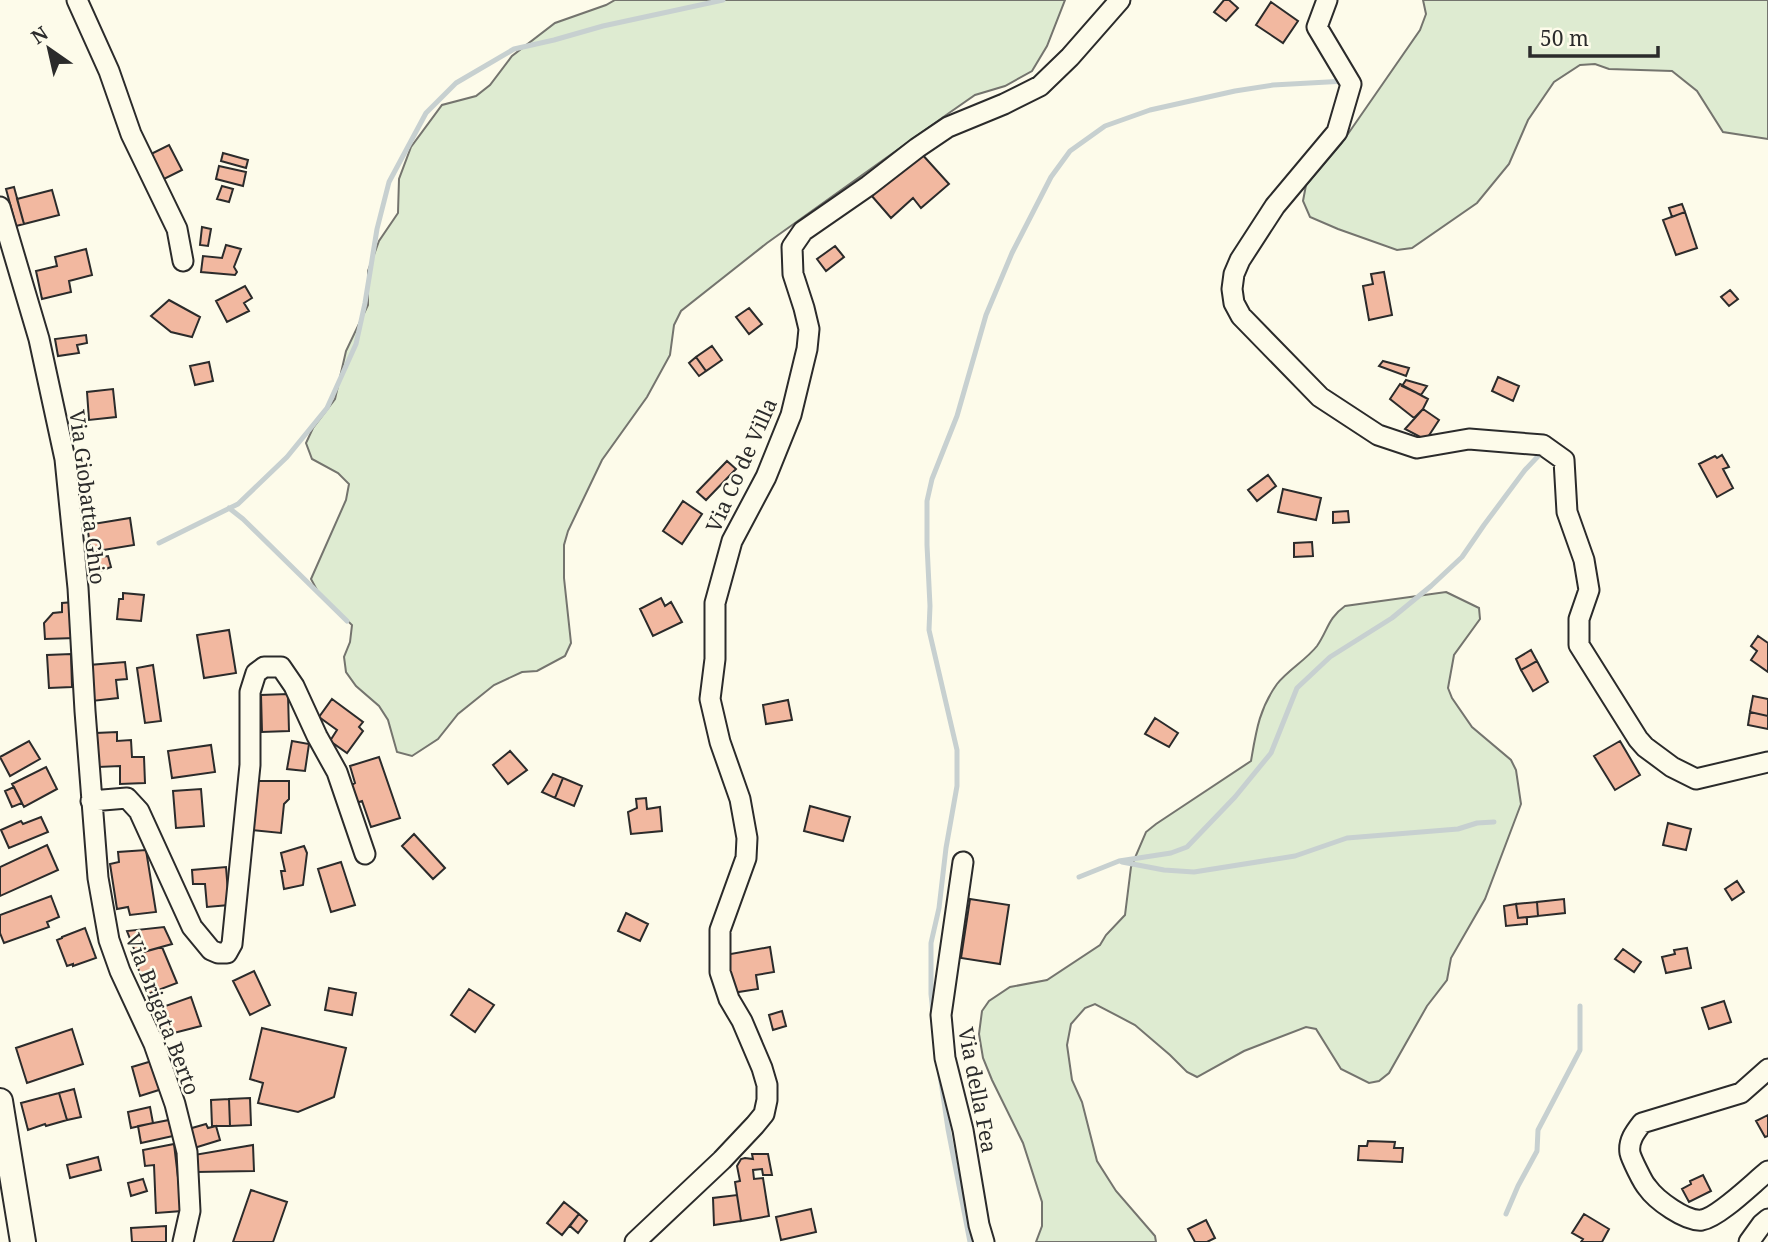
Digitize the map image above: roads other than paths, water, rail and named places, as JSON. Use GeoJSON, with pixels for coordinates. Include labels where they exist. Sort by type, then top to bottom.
{"type":"FeatureCollection","features":[{"type":"Feature","properties":{"kind":"main road"},"geometry":{"type":"LineString","coordinates":[[0,1101],[23,1242]]}},
{"type":"Feature","properties":{"kind":"street"},"geometry":{"type":"LineString","coordinates":[[77,0],[109,71],[131,134],[177,229],[183,261]]}},
{"type":"Feature","properties":{"kind":"street","name":"Via Co de Villa"},"geometry":{"type":"LineString","coordinates":[[635,1242],[755,1125],[764,1114],[767,1100],[767,1085],[762,1068],[742,1021],[729,999],[720,972],[720,930],[746,858],[747,838],[740,799],[720,741],[710,699],[715,659],[715,603],[732,541],[766,477],[791,415],[807,349],[808,329],[793,274],[792,247],[803,231],[948,127],[1040,86],[1070,57],[1120,0]]}},
{"type":"Feature","properties":{"kind":"street"},"geometry":{"type":"LineString","coordinates":[[1327,0],[1317,27],[1351,85],[1337,132],[1275,206],[1240,260],[1232,289],[1234,303],[1241,316],[1320,397],[1378,435],[1417,448],[1469,439],[1543,445],[1564,460],[1567,512],[1584,560],[1589,590],[1579,619],[1586,642],[1637,739],[1672,767],[1696,779],[1768,762]]}},
{"type":"Feature","properties":{"kind":"street","name":"Via Giobatta Ghio"},"geometry":{"type":"LineString","coordinates":[[0,207],[39,339],[65,459],[78,588],[91,801]]}},
{"type":"Feature","properties":{"kind":"street"},"geometry":{"type":"LineString","coordinates":[[91,801],[127,798],[139,811],[192,928],[211,950],[227,953],[232,944],[250,765],[250,692],[256,673],[264,667],[281,667],[294,686],[337,772],[365,854]]}},
{"type":"Feature","properties":{"kind":"street","name":"Via Brigata Berto"},"geometry":{"type":"LineString","coordinates":[[91,801],[97,878],[109,940],[120,971],[154,1044],[175,1104],[187,1152],[190,1212],[183,1242]]}},
{"type":"Feature","properties":{"kind":"street","name":"Via della Fea"},"geometry":{"type":"LineString","coordinates":[[963,862],[941,1015],[945,1058],[964,1130],[984,1242]]}},
{"type":"Feature","properties":{"kind":"street"},"geometry":{"type":"LineString","coordinates":[[1768,1069],[1741,1093],[1642,1123],[1632,1136],[1630,1152],[1646,1187],[1654,1195],[1687,1217],[1700,1220],[1714,1216],[1768,1171]]}},
{"type":"Feature","properties":{"kind":"street"},"geometry":{"type":"LineString","coordinates":[[1749,1242],[1768,1219]]}},
{"type":"Feature","properties":{"kind":"waterway"},"geometry":{"type":"LineString","coordinates":[[159,543],[238,504],[287,457],[327,408],[356,344],[377,229],[389,182],[426,113],[456,83],[514,49],[723,0]]}},
{"type":"Feature","properties":{"kind":"waterway"},"geometry":{"type":"LineString","coordinates":[[933,1013],[931,943],[939,908],[957,786],[957,750],[929,630],[927,501],[932,479],[957,416],[986,315],[1012,253],[1051,177],[1070,151],[1105,126],[1150,110],[1235,91],[1273,85],[1346,81]]}},
{"type":"Feature","properties":{"kind":"waterway"},"geometry":{"type":"LineString","coordinates":[[1079,877],[1119,861],[1171,853],[1187,847],[1235,797],[1271,753],[1297,688],[1330,657],[1392,618],[1462,557],[1525,470],[1543,451]]}},
{"type":"Feature","properties":{"kind":"waterway"},"geometry":{"type":"LineString","coordinates":[[229,508],[347,621]]}},
{"type":"Feature","properties":{"kind":"waterway"},"geometry":{"type":"LineString","coordinates":[[1122,862],[1164,870],[1194,872],[1295,856],[1347,838],[1458,829],[1477,823],[1494,822]]}},
{"type":"Feature","properties":{"kind":"waterway"},"geometry":{"type":"LineString","coordinates":[[1506,1214],[1537,1151],[1538,1130],[1580,1050],[1580,1006]]}},
{"type":"Feature","properties":{"kind":"waterway"},"geometry":{"type":"LineString","coordinates":[[940,1075],[970,1242]]}}]}
